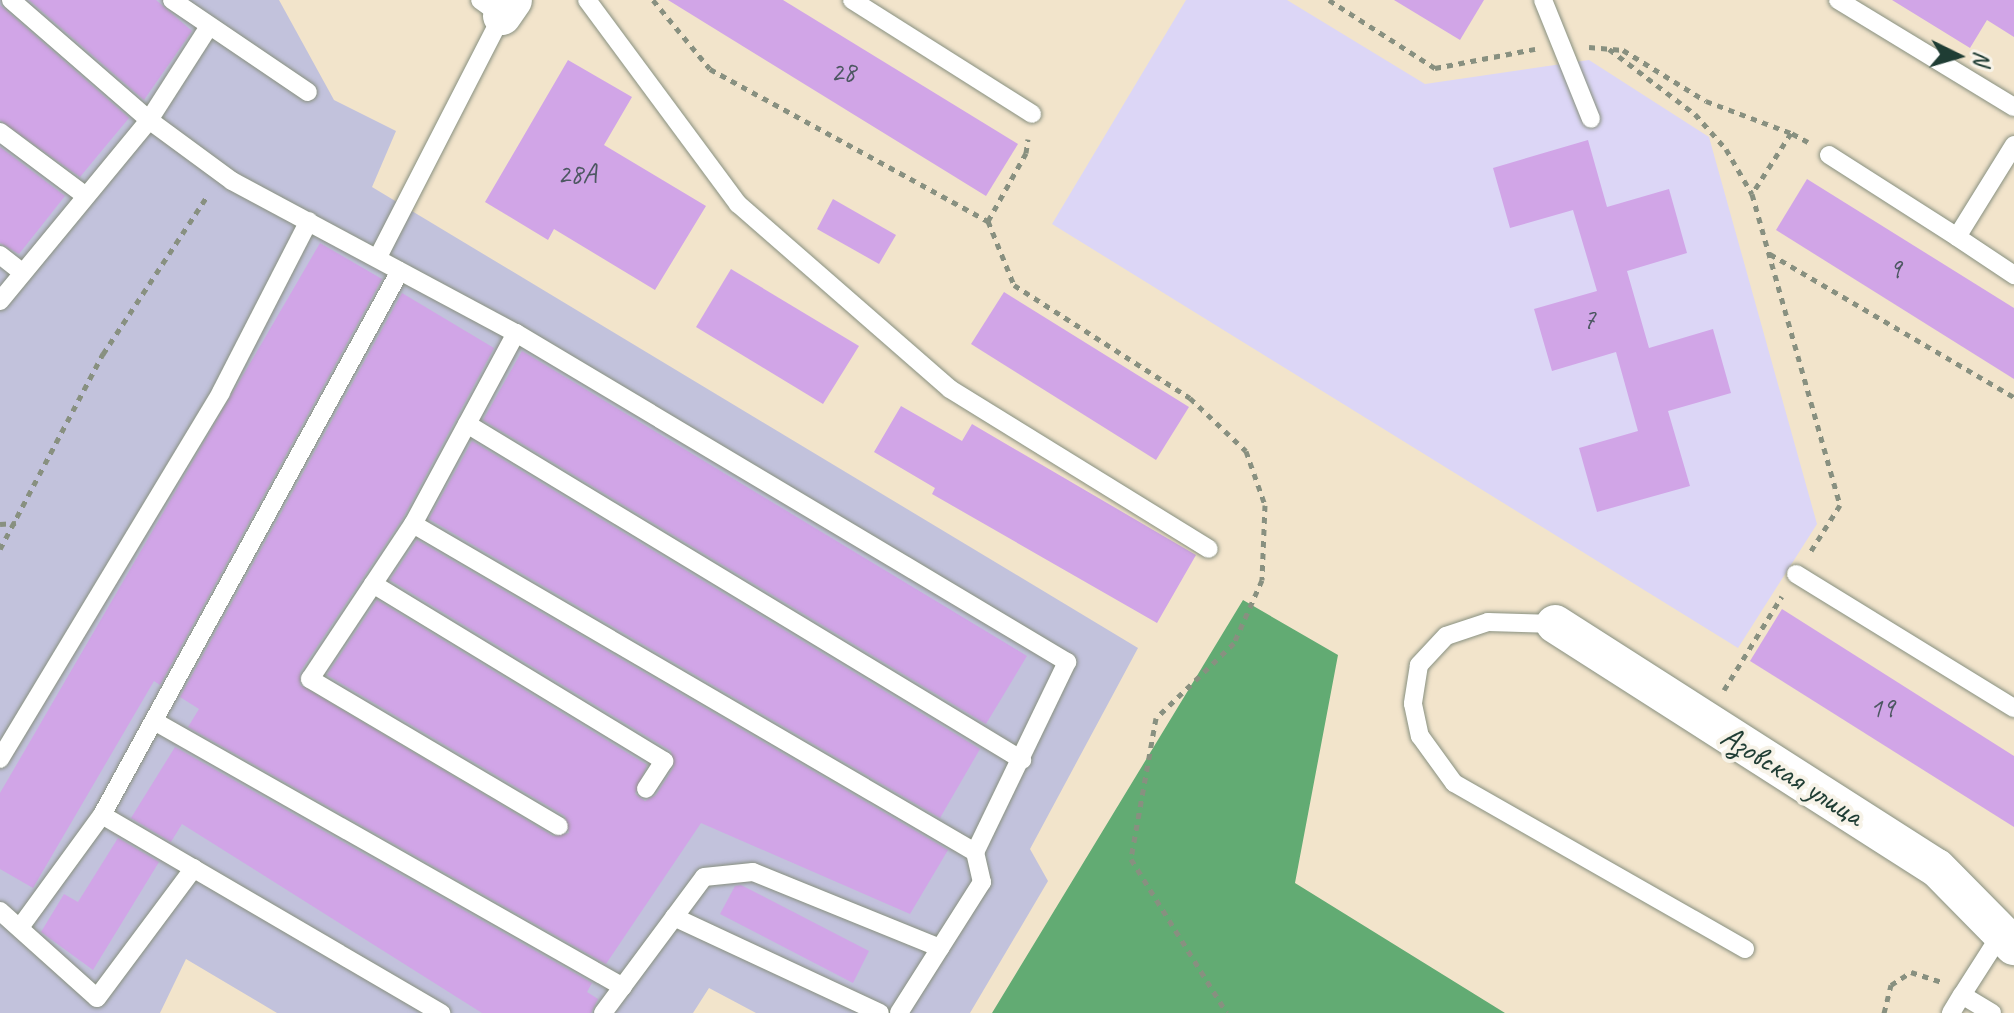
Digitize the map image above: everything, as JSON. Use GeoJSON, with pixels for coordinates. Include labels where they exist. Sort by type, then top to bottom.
{"type":"FeatureCollection","features":[{"type":"Feature","properties":{"kind":"street","name":"Азовская улица"},"geometry":{"type":"LineString","coordinates":[[1555,624],[1937,868],[2008,940]]}},
{"type":"Feature","properties":{"kind":"lane"},"geometry":{"type":"LineString","coordinates":[[11,0],[149,120],[223,175],[516,333],[1067,662],[975,852],[982,882],[899,1013]]}},
{"type":"Feature","properties":{"kind":"lane"},"geometry":{"type":"LineString","coordinates":[[172,0],[208,28],[308,92]]}},
{"type":"Feature","properties":{"kind":"lane"},"geometry":{"type":"LineString","coordinates":[[587,0],[738,204],[950,389],[1209,549]]}},
{"type":"Feature","properties":{"kind":"lane"},"geometry":{"type":"LineString","coordinates":[[852,0],[1032,114]]}},
{"type":"Feature","properties":{"kind":"lane"},"geometry":{"type":"LineString","coordinates":[[1543,0],[1591,119]]}},
{"type":"Feature","properties":{"kind":"lane"},"geometry":{"type":"LineString","coordinates":[[1838,0],[2014,107]]}},
{"type":"Feature","properties":{"kind":"lane"},"geometry":{"type":"LineString","coordinates":[[378,257],[498,5]]}},
{"type":"Feature","properties":{"kind":"lane"},"geometry":{"type":"LineString","coordinates":[[0,301],[149,120],[208,28]]}},
{"type":"Feature","properties":{"kind":"lane"},"geometry":{"type":"LineString","coordinates":[[0,132],[86,196]]}},
{"type":"Feature","properties":{"kind":"lane"},"geometry":{"type":"LineString","coordinates":[[1957,237],[2014,145]]}},
{"type":"Feature","properties":{"kind":"lane"},"geometry":{"type":"LineString","coordinates":[[1829,155],[2014,275]]}},
{"type":"Feature","properties":{"kind":"lane"},"geometry":{"type":"LineString","coordinates":[[0,759],[221,392],[309,221]]}},
{"type":"Feature","properties":{"kind":"lane"},"geometry":{"type":"LineString","coordinates":[[0,255],[23,273]]}},
{"type":"Feature","properties":{"kind":"lane"},"geometry":{"type":"LineString","coordinates":[[21,926],[102,815],[400,271]]}},
{"type":"Feature","properties":{"kind":"lane"},"geometry":{"type":"LineString","coordinates":[[516,333],[413,524],[310,679],[559,826]]}},
{"type":"Feature","properties":{"kind":"lane"},"geometry":{"type":"LineString","coordinates":[[467,424],[1022,760]]}},
{"type":"Feature","properties":{"kind":"lane"},"geometry":{"type":"LineString","coordinates":[[413,524],[975,852]]}},
{"type":"Feature","properties":{"kind":"lane"},"geometry":{"type":"LineString","coordinates":[[1796,574],[2014,708]]}},
{"type":"Feature","properties":{"kind":"lane"},"geometry":{"type":"LineString","coordinates":[[373,584],[664,761],[646,789]]}},
{"type":"Feature","properties":{"kind":"lane"},"geometry":{"type":"LineString","coordinates":[[1555,624],[1488,622],[1446,636],[1419,665],[1413,704],[1420,736],[1454,783],[1745,949]]}},
{"type":"Feature","properties":{"kind":"lane"},"geometry":{"type":"LineString","coordinates":[[154,721],[623,987]]}},
{"type":"Feature","properties":{"kind":"lane"},"geometry":{"type":"LineString","coordinates":[[102,815],[441,1013]]}},
{"type":"Feature","properties":{"kind":"lane"},"geometry":{"type":"LineString","coordinates":[[0,911],[21,926],[97,998],[194,868]]}},
{"type":"Feature","properties":{"kind":"lane"},"geometry":{"type":"LineString","coordinates":[[603,1013],[704,877],[753,872],[940,948]]}},
{"type":"Feature","properties":{"kind":"lane"},"geometry":{"type":"LineString","coordinates":[[674,917],[880,1013]]}},
{"type":"Feature","properties":{"kind":"lane"},"geometry":{"type":"LineString","coordinates":[[1951,1013],[1962,995],[2008,940]]}},
{"type":"Feature","properties":{"kind":"lane"},"geometry":{"type":"LineString","coordinates":[[1962,995],[1992,1013]]}},
{"type":"Feature","properties":{"kind":"path"},"geometry":{"type":"LineString","coordinates":[[1329,0],[1435,68],[1561,44],[1623,50],[1706,101],[1791,133],[1829,155]]}},
{"type":"Feature","properties":{"kind":"path"},"geometry":{"type":"LineString","coordinates":[[1608,48],[1695,114],[1726,149],[1752,194],[1840,505],[1705,721]]}},
{"type":"Feature","properties":{"kind":"path"},"geometry":{"type":"LineString","coordinates":[[988,221],[1026,153],[1032,114]]}},
{"type":"Feature","properties":{"kind":"path"},"geometry":{"type":"LineString","coordinates":[[1752,194],[1791,133]]}},
{"type":"Feature","properties":{"kind":"path"},"geometry":{"type":"LineString","coordinates":[[0,549],[17,523],[103,354],[187,221],[223,175]]}},
{"type":"Feature","properties":{"kind":"path"},"geometry":{"type":"LineString","coordinates":[[1768,253],[2014,397]]}},
{"type":"Feature","properties":{"kind":"path"},"geometry":{"type":"LineString","coordinates":[[0,524],[17,523]]}},
{"type":"Feature","properties":{"kind":"path"},"geometry":{"type":"LineString","coordinates":[[1884,1013],[1891,985],[1911,972],[1931,977],[1962,995]]}},
{"type":"Feature","properties":{"kind":"shaded area"},"geometry":{"type":"Polygon","coordinates":[[[0,0],[279,0],[334,100],[396,131],[372,187],[1138,648],[1030,849],[1048,881],[970,1013],[756,1013],[709,988],[693,1013],[277,1013],[186,959],[160,1013],[0,1013],[0,0]]]}},
{"type":"Feature","properties":{"kind":"shaded area"},"geometry":{"type":"Polygon","coordinates":[[[1186,0],[1287,0],[1425,84],[1589,60],[1709,137],[1817,524],[1738,648],[1052,224],[1186,0]]]}},
{"type":"Feature","properties":{"kind":"green space"},"geometry":{"type":"Polygon","coordinates":[[[1243,600],[1338,655],[1295,883],[1505,1013],[992,1013],[1243,600]]]}},
{"type":"Feature","properties":{"kind":"building"},"geometry":{"type":"Polygon","coordinates":[[[29,0],[156,0],[192,31],[144,100],[29,0]]]}},
{"type":"Feature","properties":{"kind":"building"},"geometry":{"type":"Polygon","coordinates":[[[668,0],[783,0],[1018,144],[986,196],[668,0]]]}},
{"type":"Feature","properties":{"kind":"building"},"geometry":{"type":"Polygon","coordinates":[[[1394,0],[1484,0],[1460,40],[1394,0]]]}},
{"type":"Feature","properties":{"kind":"building"},"geometry":{"type":"Polygon","coordinates":[[[1892,0],[2014,0],[2014,37],[1987,20],[1970,48],[1892,0]]]}},
{"type":"Feature","properties":{"kind":"building"},"geometry":{"type":"Polygon","coordinates":[[[0,5],[129,118],[80,177],[0,120],[0,5]]]}},
{"type":"Feature","properties":{"kind":"building"},"geometry":{"type":"Polygon","coordinates":[[[568,60],[632,97],[604,145],[706,206],[655,290],[554,229],[548,240],[485,202],[568,60]]]}},
{"type":"Feature","properties":{"kind":"building"},"geometry":{"type":"Polygon","coordinates":[[[1588,140],[1607,207],[1669,189],[1687,253],[1627,271],[1649,348],[1713,329],[1731,393],[1668,411],[1690,486],[1597,512],[1579,448],[1638,431],[1616,352],[1552,371],[1534,309],[1597,291],[1573,210],[1510,228],[1493,168],[1588,140]]]}},
{"type":"Feature","properties":{"kind":"building"},"geometry":{"type":"Polygon","coordinates":[[[0,147],[65,196],[19,254],[0,243],[0,147]]]}},
{"type":"Feature","properties":{"kind":"building"},"geometry":{"type":"Polygon","coordinates":[[[1807,179],[2014,308],[2014,379],[1776,230],[1807,179]]]}},
{"type":"Feature","properties":{"kind":"building"},"geometry":{"type":"Polygon","coordinates":[[[833,199],[896,235],[879,264],[817,229],[833,199]]]}},
{"type":"Feature","properties":{"kind":"building"},"geometry":{"type":"Polygon","coordinates":[[[320,243],[382,279],[160,685],[154,681],[33,888],[0,869],[0,793],[320,243]]]}},
{"type":"Feature","properties":{"kind":"building"},"geometry":{"type":"Polygon","coordinates":[[[731,269],[859,346],[823,404],[696,327],[731,269]]]}},
{"type":"Feature","properties":{"kind":"building"},"geometry":{"type":"Polygon","coordinates":[[[1004,292],[1189,407],[1156,460],[971,344],[1004,292]]]}},
{"type":"Feature","properties":{"kind":"building"},"geometry":{"type":"Polygon","coordinates":[[[402,293],[494,348],[403,518],[300,672],[300,685],[553,836],[569,833],[565,816],[327,675],[377,600],[647,765],[635,794],[645,801],[656,795],[674,767],[671,751],[390,580],[417,540],[948,850],[910,914],[701,823],[606,964],[188,727],[199,709],[180,697],[402,293]]]}},
{"type":"Feature","properties":{"kind":"building"},"geometry":{"type":"Polygon","coordinates":[[[522,351],[1027,656],[986,724],[483,420],[522,351]]]}},
{"type":"Feature","properties":{"kind":"building"},"geometry":{"type":"Polygon","coordinates":[[[901,406],[962,441],[972,424],[1196,555],[1157,623],[932,494],[935,488],[874,452],[901,406]]]}},
{"type":"Feature","properties":{"kind":"building"},"geometry":{"type":"Polygon","coordinates":[[[472,441],[980,749],[940,818],[429,519],[472,441]]]}},
{"type":"Feature","properties":{"kind":"building"},"geometry":{"type":"Polygon","coordinates":[[[1782,609],[2014,756],[2014,827],[1750,661],[1782,609]]]}},
{"type":"Feature","properties":{"kind":"building"},"geometry":{"type":"Polygon","coordinates":[[[175,747],[592,983],[587,992],[598,999],[591,1013],[482,1013],[182,824],[171,842],[131,818],[175,747]]]}},
{"type":"Feature","properties":{"kind":"building"},"geometry":{"type":"Polygon","coordinates":[[[118,838],[159,862],[93,970],[41,932],[64,894],[78,902],[118,838]]]}},
{"type":"Feature","properties":{"kind":"building"},"geometry":{"type":"Polygon","coordinates":[[[741,885],[869,951],[853,983],[720,914],[735,886],[741,885]]]}}]}
